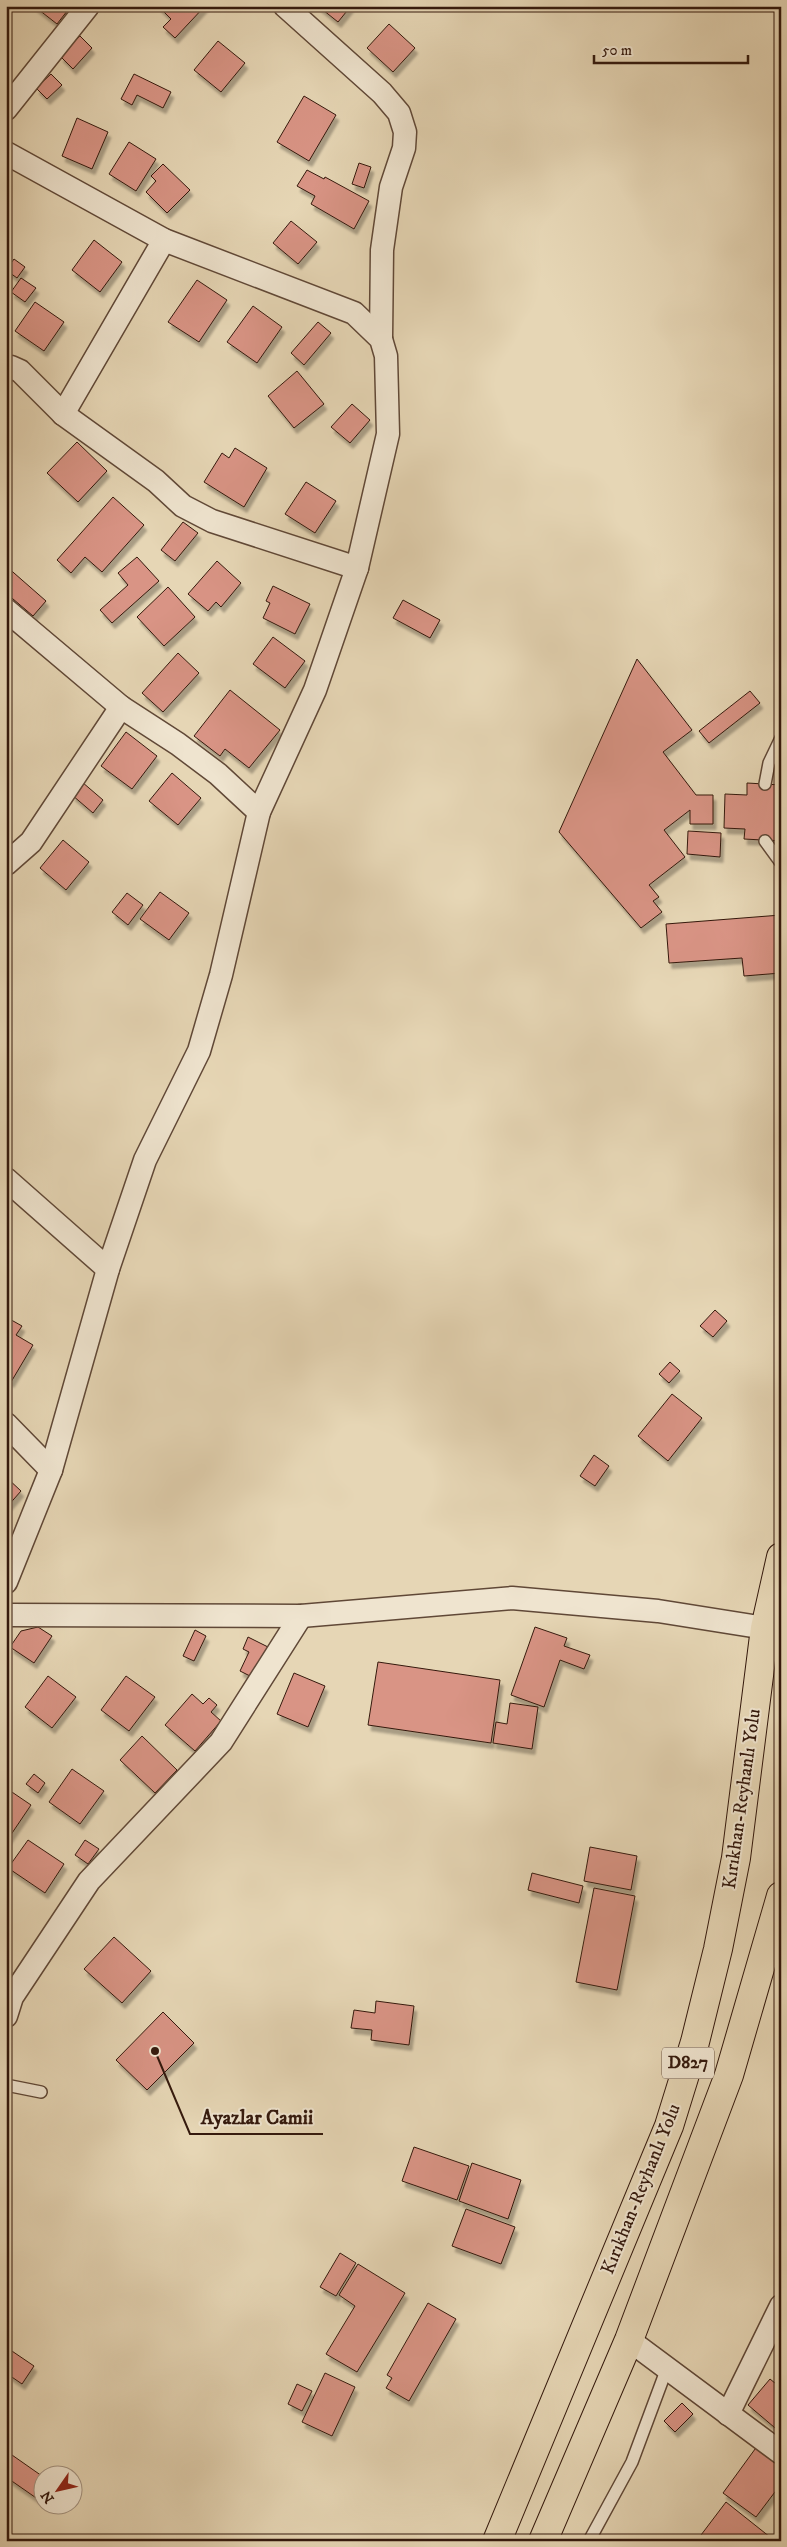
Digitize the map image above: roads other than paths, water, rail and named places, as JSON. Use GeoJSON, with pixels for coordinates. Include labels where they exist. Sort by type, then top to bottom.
{"type":"FeatureCollection","features":[{"type":"Feature","properties":{"kind":"highway","name":"Kırıkhan-Reyhanlı Yolu"},"geometry":{"type":"LineString","coordinates":[[497,2541],[668,2126],[695,2042],[718,1949],[771,1665],[765,1628],[776,1597],[781,1557]]}},
{"type":"Feature","properties":{"kind":"highway","name":"D827"},"geometry":{"type":"LineString","coordinates":[[543,2541],[628,2340],[729,2075],[781,1896]]}},
{"type":"Feature","properties":{"kind":"street"},"geometry":{"type":"LineString","coordinates":[[6,109],[88,6]]}},
{"type":"Feature","properties":{"kind":"street"},"geometry":{"type":"LineString","coordinates":[[6,1582],[51,1470],[108,1269],[145,1160],[199,1051],[221,975],[259,812],[315,690],[357,568],[388,434],[386,356],[381,339],[382,250],[391,187],[404,148],[404,132],[399,113],[382,93],[285,6]]}},
{"type":"Feature","properties":{"kind":"street"},"geometry":{"type":"LineString","coordinates":[[6,153],[164,240],[354,313],[381,339]]}},
{"type":"Feature","properties":{"kind":"street"},"geometry":{"type":"LineString","coordinates":[[63,414],[164,240]]}},
{"type":"Feature","properties":{"kind":"street"},"geometry":{"type":"LineString","coordinates":[[6,368],[11,367],[20,370],[63,414],[156,480],[183,506],[212,521],[357,568]]}},
{"type":"Feature","properties":{"kind":"street"},"geometry":{"type":"LineString","coordinates":[[6,610],[121,707],[178,744],[218,774],[259,812]]}},
{"type":"Feature","properties":{"kind":"street"},"geometry":{"type":"LineString","coordinates":[[6,864],[31,842],[121,707]]}},
{"type":"Feature","properties":{"kind":"street"},"geometry":{"type":"LineString","coordinates":[[6,1179],[108,1269]]}},
{"type":"Feature","properties":{"kind":"street"},"geometry":{"type":"LineString","coordinates":[[6,1424],[51,1470]]}},
{"type":"Feature","properties":{"kind":"street"},"geometry":{"type":"LineString","coordinates":[[6,1615],[301,1616],[512,1598],[658,1611],[765,1628]]}},
{"type":"Feature","properties":{"kind":"street"},"geometry":{"type":"LineString","coordinates":[[6,2016],[12,1997],[90,1881],[220,1742],[301,1616]]}},
{"type":"Feature","properties":{"kind":"street"},"geometry":{"type":"LineString","coordinates":[[728,2414],[781,2306]]}},
{"type":"Feature","properties":{"kind":"street"},"geometry":{"type":"LineString","coordinates":[[628,2340],[781,2453]]}},
{"type":"Feature","properties":{"kind":"lane"},"geometry":{"type":"LineString","coordinates":[[765,784],[769,763],[781,738]]}},
{"type":"Feature","properties":{"kind":"lane"},"geometry":{"type":"LineString","coordinates":[[765,841],[781,863]]}},
{"type":"Feature","properties":{"kind":"lane"},"geometry":{"type":"LineString","coordinates":[[6,2085],[41,2092]]}},
{"type":"Feature","properties":{"kind":"lane"},"geometry":{"type":"LineString","coordinates":[[589,2541],[632,2462],[667,2368]]}},
{"type":"Feature","properties":{"kind":"place","name":"Ayazlar Camii"},"geometry":{"type":"Point","coordinates":[155,2051]}}]}
